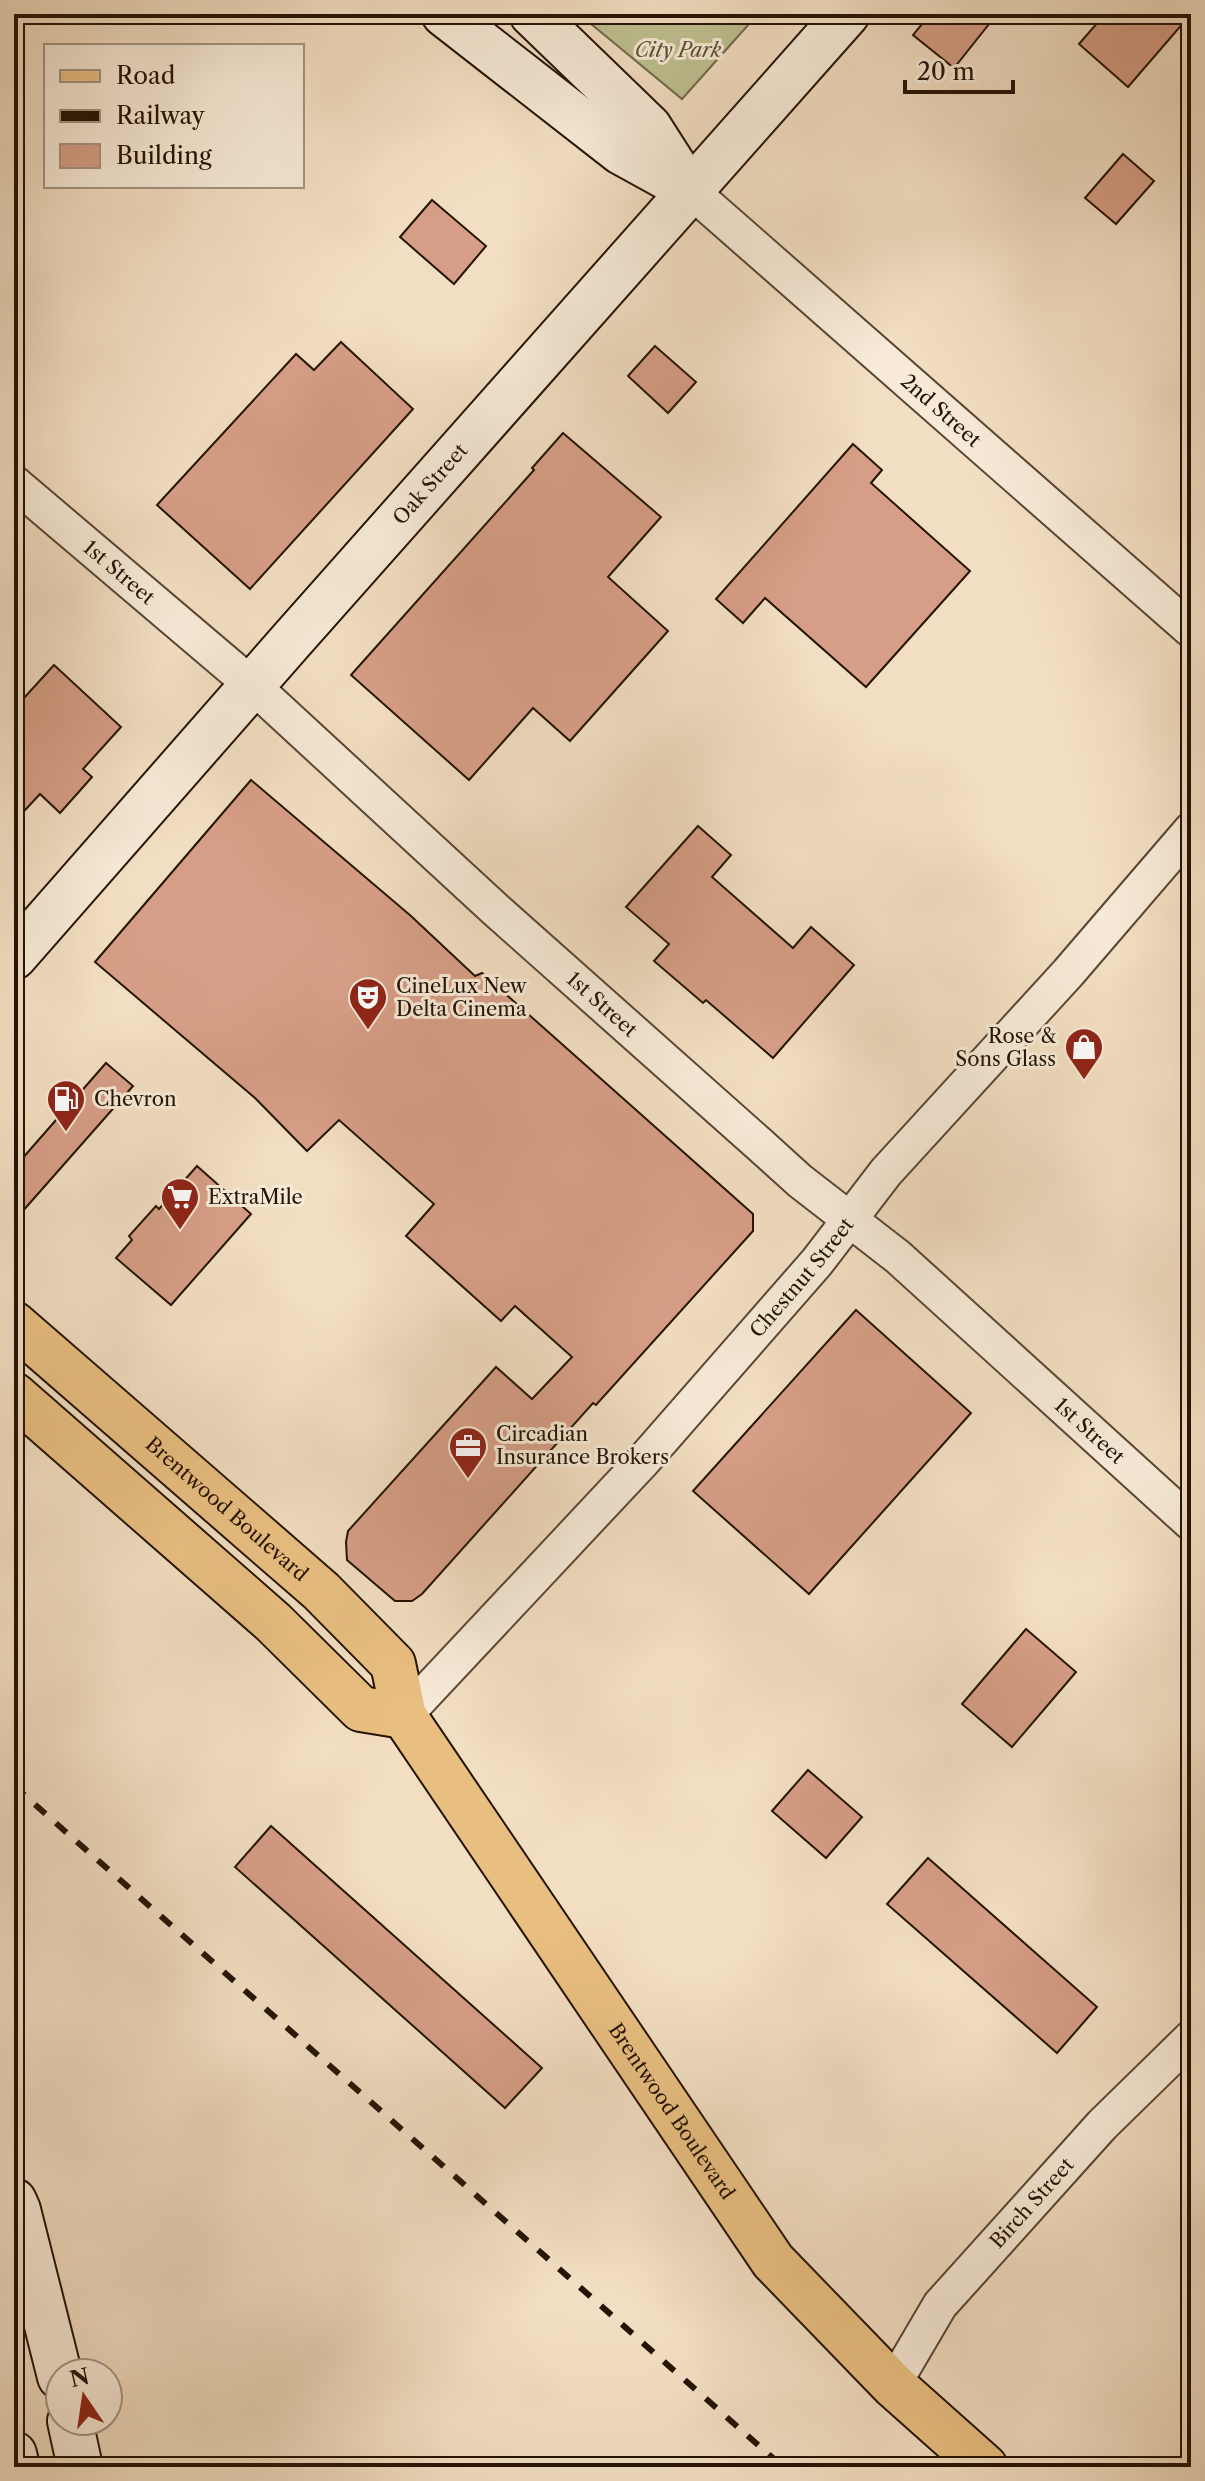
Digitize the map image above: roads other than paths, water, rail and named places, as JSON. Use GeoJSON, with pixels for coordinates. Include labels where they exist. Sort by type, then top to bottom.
{"type":"FeatureCollection","features":[{"type":"Feature","properties":{"kind":"main road","name":"Brentwood Boulevard"},"geometry":{"type":"LineString","coordinates":[[14,1324],[321,1591],[393,1664],[404,1716],[773,2261],[893,2385],[985,2467]]}},
{"type":"Feature","properties":{"kind":"main road"},"geometry":{"type":"LineString","coordinates":[[14,1395],[273,1622],[361,1709],[404,1716]]}},
{"type":"Feature","properties":{"kind":"street","name":"2nd Street"},"geometry":{"type":"LineString","coordinates":[[444,14],[621,152],[690,190],[1191,630]]}},
{"type":"Feature","properties":{"kind":"street","name":"2nd Street"},"geometry":{"type":"LineString","coordinates":[[532,14],[649,127],[690,190]]}},
{"type":"Feature","properties":{"kind":"street","name":"Oak Street"},"geometry":{"type":"LineString","coordinates":[[14,957],[847,14]]}},
{"type":"Feature","properties":{"kind":"street","name":"1st Street"},"geometry":{"type":"LineString","coordinates":[[14,483],[253,686],[496,910],[800,1181],[898,1257],[1191,1523]]}},
{"type":"Feature","properties":{"kind":"street","name":"Chestnut Street"},"geometry":{"type":"LineString","coordinates":[[404,1716],[643,1461],[817,1262],[886,1172],[1068,973],[1191,830]]}},
{"type":"Feature","properties":{"kind":"street","name":"Birch Street"},"geometry":{"type":"LineString","coordinates":[[893,2385],[940,2305],[1102,2125],[1191,2038]]}},
{"type":"Feature","properties":{"kind":"street"},"geometry":{"type":"LineString","coordinates":[[14,2201],[56,2357]]}},
{"type":"Feature","properties":{"kind":"street"},"geometry":{"type":"LineString","coordinates":[[73,2437],[80,2467]]}},
{"type":"Feature","properties":{"kind":"street"},"geometry":{"type":"LineString","coordinates":[[14,2454],[17,2467]]}},
{"type":"Feature","properties":{"kind":"railway"},"geometry":{"type":"LineString","coordinates":[[14,1786],[783,2467]]}},
{"type":"Feature","properties":{"kind":"place","name":"CineLux New Delta Cinema"},"geometry":{"type":"Point","coordinates":[368,1031]}},
{"type":"Feature","properties":{"kind":"place","name":"Rose & Sons Glass"},"geometry":{"type":"Point","coordinates":[1084,1081]}},
{"type":"Feature","properties":{"kind":"place","name":"Chevron"},"geometry":{"type":"Point","coordinates":[66,1133]}},
{"type":"Feature","properties":{"kind":"place","name":"ExtraMile"},"geometry":{"type":"Point","coordinates":[180,1231]}},
{"type":"Feature","properties":{"kind":"place","name":"Circadian Insurance Brokers"},"geometry":{"type":"Point","coordinates":[468,1480]}},
{"type":"Feature","properties":{"kind":"park label","name":"City Park"},"geometry":{"type":"Point","coordinates":[678,50]}}]}
